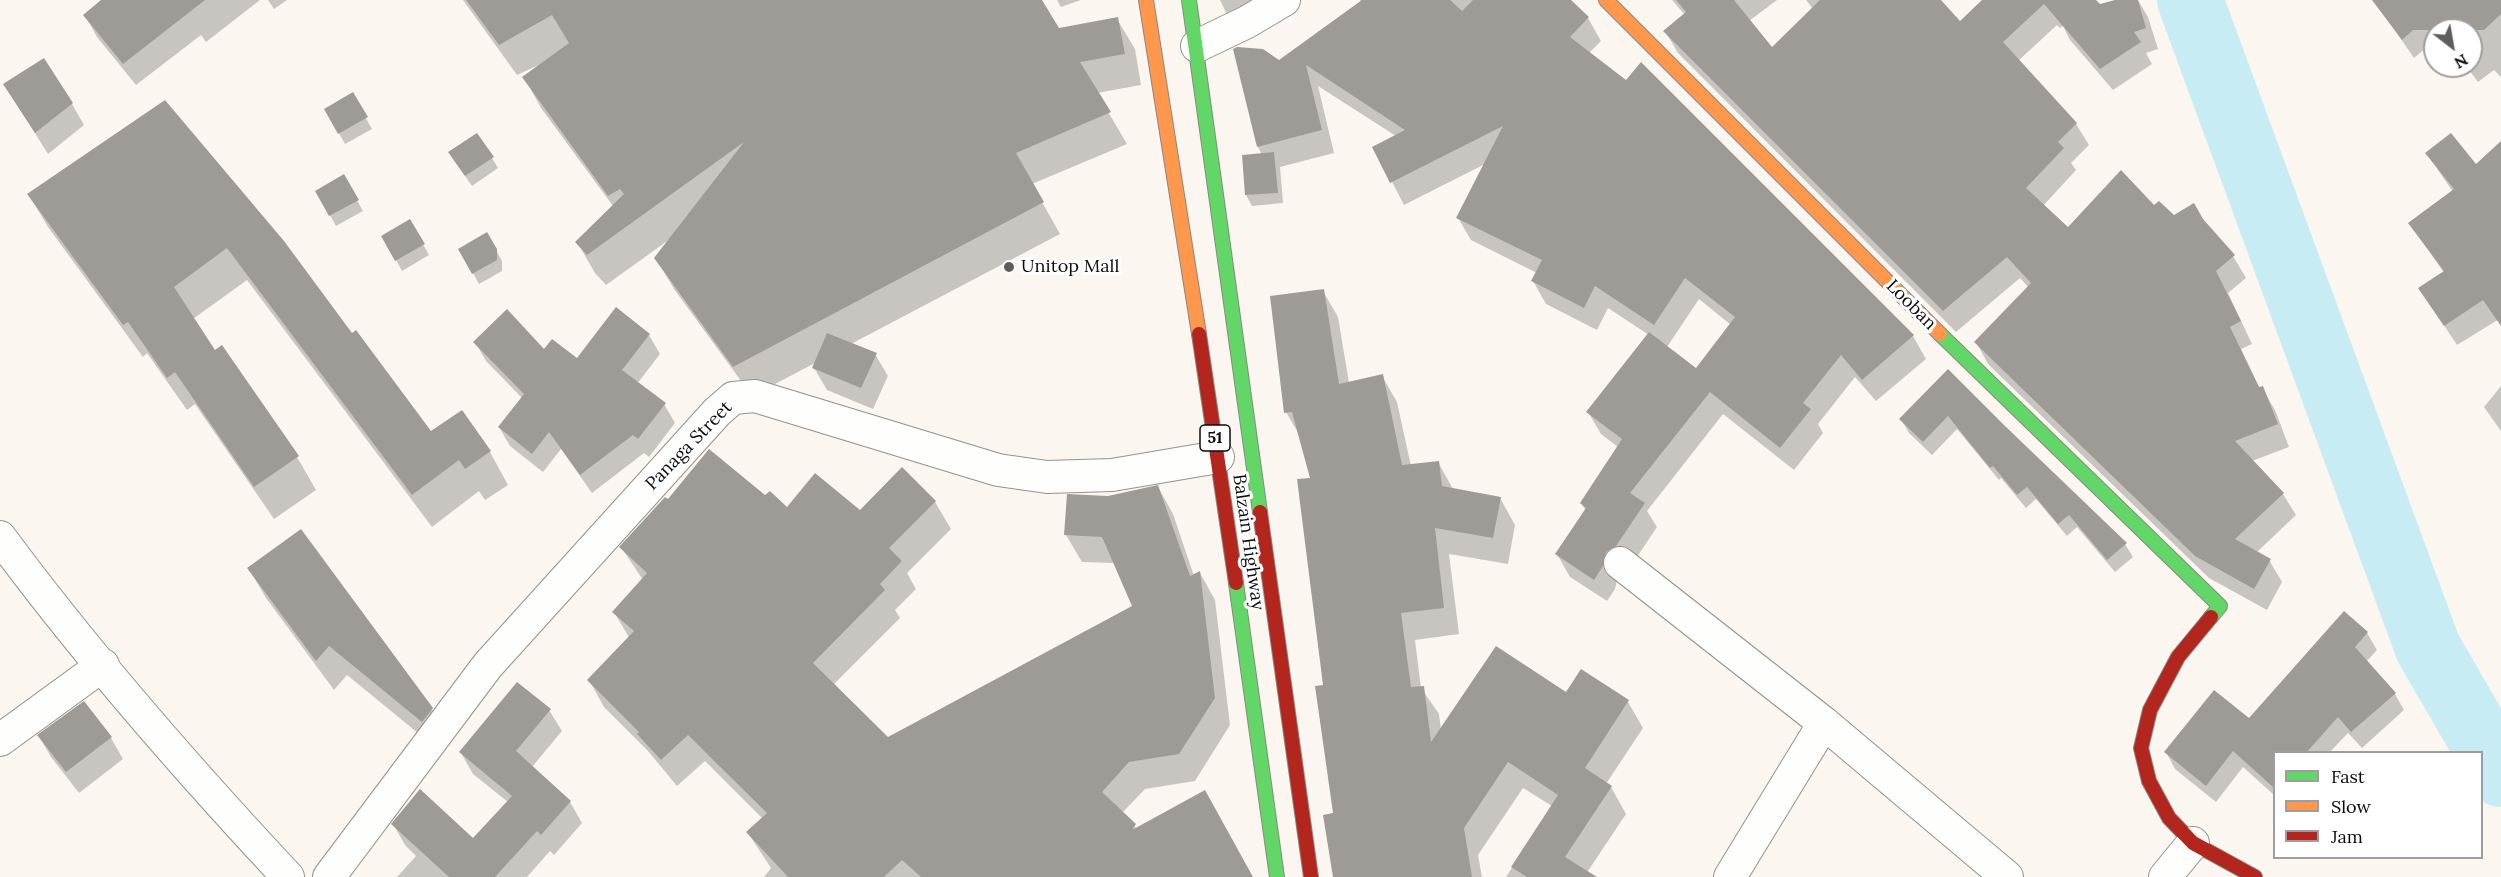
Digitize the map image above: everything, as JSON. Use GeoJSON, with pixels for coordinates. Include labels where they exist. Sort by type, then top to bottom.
{"type":"FeatureCollection","features":[{"type":"Feature","properties":{"kind":"main road","name":"Balzain Highway"},"geometry":{"type":"LineString","coordinates":[[1146,0],[1218,457],[1277,877]]}},
{"type":"Feature","properties":{"kind":"main road","name":"Balzain Highway"},"geometry":{"type":"LineString","coordinates":[[1189,0],[1311,877]]}},
{"type":"Feature","properties":{"kind":"main road","name":"Looban"},"geometry":{"type":"LineString","coordinates":[[1606,0],[2018,412],[2220,606],[2178,657],[2150,710],[2141,747],[2149,781],[2169,818],[2193,843]]}},
{"type":"Feature","properties":{"kind":"main road"},"geometry":{"type":"LineString","coordinates":[[2193,843],[2255,877]]}},
{"type":"Feature","properties":{"kind":"street"},"geometry":{"type":"LineString","coordinates":[[1197,46],[1247,22],[1284,0]]}},
{"type":"Feature","properties":{"kind":"street","name":"Panaga Street"},"geometry":{"type":"LineString","coordinates":[[329,877],[488,665],[717,412],[733,398],[755,396],[998,470],[1047,477],[1112,475],[1218,457]]}},
{"type":"Feature","properties":{"kind":"street"},"geometry":{"type":"LineString","coordinates":[[0,537],[103,665],[225,810],[288,877]]}},
{"type":"Feature","properties":{"kind":"street"},"geometry":{"type":"LineString","coordinates":[[1620,563],[1824,723],[2007,877]]}},
{"type":"Feature","properties":{"kind":"street"},"geometry":{"type":"LineString","coordinates":[[0,740],[103,665]]}},
{"type":"Feature","properties":{"kind":"street"},"geometry":{"type":"LineString","coordinates":[[1730,877],[1824,723]]}},
{"type":"Feature","properties":{"kind":"street"},"geometry":{"type":"LineString","coordinates":[[2165,877],[2193,843]]}},
{"type":"Feature","properties":{"kind":"building"},"geometry":{"type":"Polygon","coordinates":[[[101,0],[205,0],[123,64],[83,15],[101,0]]]}},
{"type":"Feature","properties":{"kind":"building"},"geometry":{"type":"Polygon","coordinates":[[[466,0],[1042,0],[1059,28],[1118,17],[1125,54],[1080,62],[1111,112],[1016,153],[1044,202],[733,367],[654,258],[744,142],[587,255],[575,242],[624,194],[620,189],[608,196],[522,77],[569,43],[552,15],[499,45],[466,0]]]}},
{"type":"Feature","properties":{"kind":"building"},"geometry":{"type":"Polygon","coordinates":[[[1362,0],[1450,0],[1462,11],[1473,0],[1571,0],[1589,17],[1570,37],[1626,80],[1641,62],[1914,335],[1862,380],[1841,355],[1803,403],[1811,409],[1780,448],[1710,392],[1630,493],[1645,503],[1616,546],[1606,552],[1603,566],[1594,580],[1555,554],[1586,508],[1580,503],[1622,439],[1586,412],[1649,332],[1696,368],[1735,317],[1685,278],[1654,325],[1595,286],[1584,308],[1531,281],[1542,260],[1456,218],[1503,126],[1390,183],[1372,147],[1405,130],[1306,65],[1322,130],[1257,147],[1233,49],[1237,47],[1263,49],[1279,60],[1362,0]]]}},
{"type":"Feature","properties":{"kind":"building"},"geometry":{"type":"Polygon","coordinates":[[[1676,0],[1734,0],[1772,47],[1820,0],[1941,0],[1960,21],[1982,0],[2096,0],[2100,4],[2115,0],[2138,0],[2146,28],[2134,32],[2141,42],[2100,69],[2044,4],[2003,42],[2077,123],[2058,142],[2064,148],[2026,188],[2068,227],[2121,170],[2154,205],[2159,201],[2174,215],[2194,203],[2203,219],[2235,255],[2216,271],[2241,321],[2230,327],[2259,387],[2263,386],[2278,424],[2235,441],[2284,493],[2235,539],[2271,559],[2254,589],[2195,556],[1974,342],[2031,283],[2007,257],[1943,311],[1663,31],[1686,12],[1676,0]]]}},
{"type":"Feature","properties":{"kind":"building"},"geometry":{"type":"Polygon","coordinates":[[[2372,0],[2501,0],[2501,14],[2484,30],[2483,18],[2423,18],[2423,30],[2413,30],[2402,40],[2372,0]]]}},
{"type":"Feature","properties":{"kind":"building"},"geometry":{"type":"Polygon","coordinates":[[[44,58],[73,103],[35,133],[3,84],[44,58]]]}},
{"type":"Feature","properties":{"kind":"building"},"geometry":{"type":"Polygon","coordinates":[[[353,92],[368,117],[338,134],[324,109],[353,92]]]}},
{"type":"Feature","properties":{"kind":"building"},"geometry":{"type":"Polygon","coordinates":[[[165,100],[284,241],[352,333],[356,330],[431,431],[462,410],[491,451],[465,469],[459,460],[412,495],[227,248],[174,287],[215,350],[222,345],[299,456],[254,487],[175,372],[167,378],[128,322],[123,325],[27,194],[165,100]]]}},
{"type":"Feature","properties":{"kind":"building"},"geometry":{"type":"Polygon","coordinates":[[[477,133],[494,157],[465,176],[448,152],[477,133]]]}},
{"type":"Feature","properties":{"kind":"building"},"geometry":{"type":"Polygon","coordinates":[[[2451,133],[2476,164],[2501,141],[2501,326],[2483,300],[2444,326],[2418,288],[2444,271],[2408,223],[2454,189],[2425,153],[2451,133]]]}},
{"type":"Feature","properties":{"kind":"building"},"geometry":{"type":"Polygon","coordinates":[[[1274,152],[1278,193],[1245,195],[1242,155],[1274,152]]]}},
{"type":"Feature","properties":{"kind":"building"},"geometry":{"type":"Polygon","coordinates":[[[344,174],[359,200],[329,216],[315,191],[344,174]]]}},
{"type":"Feature","properties":{"kind":"building"},"geometry":{"type":"Polygon","coordinates":[[[410,219],[425,244],[395,261],[381,236],[410,219]]]}},
{"type":"Feature","properties":{"kind":"building"},"geometry":{"type":"Polygon","coordinates":[[[487,232],[497,249],[497,260],[472,274],[458,249],[487,232]]]}},
{"type":"Feature","properties":{"kind":"building"},"geometry":{"type":"Polygon","coordinates":[[[1324,289],[1339,384],[1383,374],[1402,465],[1439,461],[1442,486],[1501,497],[1493,538],[1435,528],[1444,608],[1401,613],[1411,687],[1424,686],[1431,742],[1496,646],[1566,692],[1581,669],[1629,700],[1585,768],[1612,786],[1565,857],[1597,877],[1527,877],[1511,867],[1558,795],[1508,762],[1464,828],[1472,877],[1333,877],[1323,815],[1333,813],[1315,686],[1323,685],[1297,479],[1310,478],[1292,412],[1284,413],[1270,296],[1324,289]]]}},
{"type":"Feature","properties":{"kind":"building"},"geometry":{"type":"Polygon","coordinates":[[[616,307],[650,334],[622,370],[666,403],[638,439],[633,435],[580,475],[549,432],[532,454],[498,427],[524,394],[473,342],[507,309],[544,349],[552,339],[577,358],[616,307]]]}},
{"type":"Feature","properties":{"kind":"building"},"geometry":{"type":"Polygon","coordinates":[[[827,333],[877,353],[861,388],[812,368],[827,333]]]}},
{"type":"Feature","properties":{"kind":"building"},"geometry":{"type":"Polygon","coordinates":[[[1948,369],[2127,543],[2107,560],[2069,515],[2058,524],[2027,487],[2017,495],[1993,466],[1990,468],[1948,416],[1923,442],[1899,419],[1948,369]]]}},
{"type":"Feature","properties":{"kind":"building"},"geometry":{"type":"Polygon","coordinates":[[[709,449],[765,495],[770,491],[787,507],[815,473],[860,510],[902,467],[936,501],[889,548],[902,561],[880,584],[885,590],[813,663],[888,737],[1132,606],[1102,537],[1064,535],[1067,494],[1108,496],[1158,485],[1190,576],[1200,571],[1215,698],[1179,754],[1129,762],[1102,792],[1136,824],[1132,830],[1205,790],[1253,877],[921,877],[902,860],[884,877],[788,877],[746,832],[767,813],[688,735],[661,760],[637,734],[639,732],[587,680],[634,631],[612,612],[647,573],[619,547],[665,497],[668,499],[709,449]]]}},
{"type":"Feature","properties":{"kind":"building"},"geometry":{"type":"Polygon","coordinates":[[[301,529],[433,708],[422,722],[329,646],[316,661],[247,568],[301,529]]]}},
{"type":"Feature","properties":{"kind":"building"},"geometry":{"type":"Polygon","coordinates":[[[2344,611],[2368,632],[2355,647],[2396,693],[2351,732],[2338,717],[2308,751],[2273,751],[2273,787],[2233,751],[2206,786],[2164,752],[2214,690],[2249,718],[2344,611]]]}},
{"type":"Feature","properties":{"kind":"building"},"geometry":{"type":"Polygon","coordinates":[[[517,682],[551,709],[516,751],[571,801],[541,835],[537,831],[495,877],[449,877],[391,824],[420,789],[473,838],[512,796],[459,752],[517,682]]]}},
{"type":"Feature","properties":{"kind":"building"},"geometry":{"type":"Polygon","coordinates":[[[84,701],[112,737],[66,772],[37,735],[84,701]]]}},
{"type":"Feature","properties":{"kind":"waterway"},"geometry":{"type":"LineString","coordinates":[[2190,0],[2428,648],[2501,774]]}},
{"type":"Feature","properties":{"kind":"traffic: fast"},"geometry":{"type":"LineString","coordinates":[[1189,0],[1260,512]]}},
{"type":"Feature","properties":{"kind":"traffic: fast"},"geometry":{"type":"LineString","coordinates":[[1940,334],[2220,606],[2211,617]]}},
{"type":"Feature","properties":{"kind":"traffic: fast"},"geometry":{"type":"LineString","coordinates":[[1236,583],[1277,877]]}},
{"type":"Feature","properties":{"kind":"traffic: slow"},"geometry":{"type":"LineString","coordinates":[[1146,0],[1199,334]]}},
{"type":"Feature","properties":{"kind":"traffic: slow"},"geometry":{"type":"LineString","coordinates":[[1606,0],[1940,334]]}},
{"type":"Feature","properties":{"kind":"traffic: jam"},"geometry":{"type":"LineString","coordinates":[[1199,334],[1236,583]]}},
{"type":"Feature","properties":{"kind":"traffic: jam"},"geometry":{"type":"LineString","coordinates":[[1260,512],[1311,877]]}},
{"type":"Feature","properties":{"kind":"traffic: jam"},"geometry":{"type":"LineString","coordinates":[[2211,617],[2178,657],[2150,710],[2141,748],[2149,781],[2169,818],[2193,843],[2255,877]]}},
{"type":"Feature","properties":{"kind":"place","name":"Unitop Mall"},"geometry":{"type":"Point","coordinates":[1009,267]}}]}
